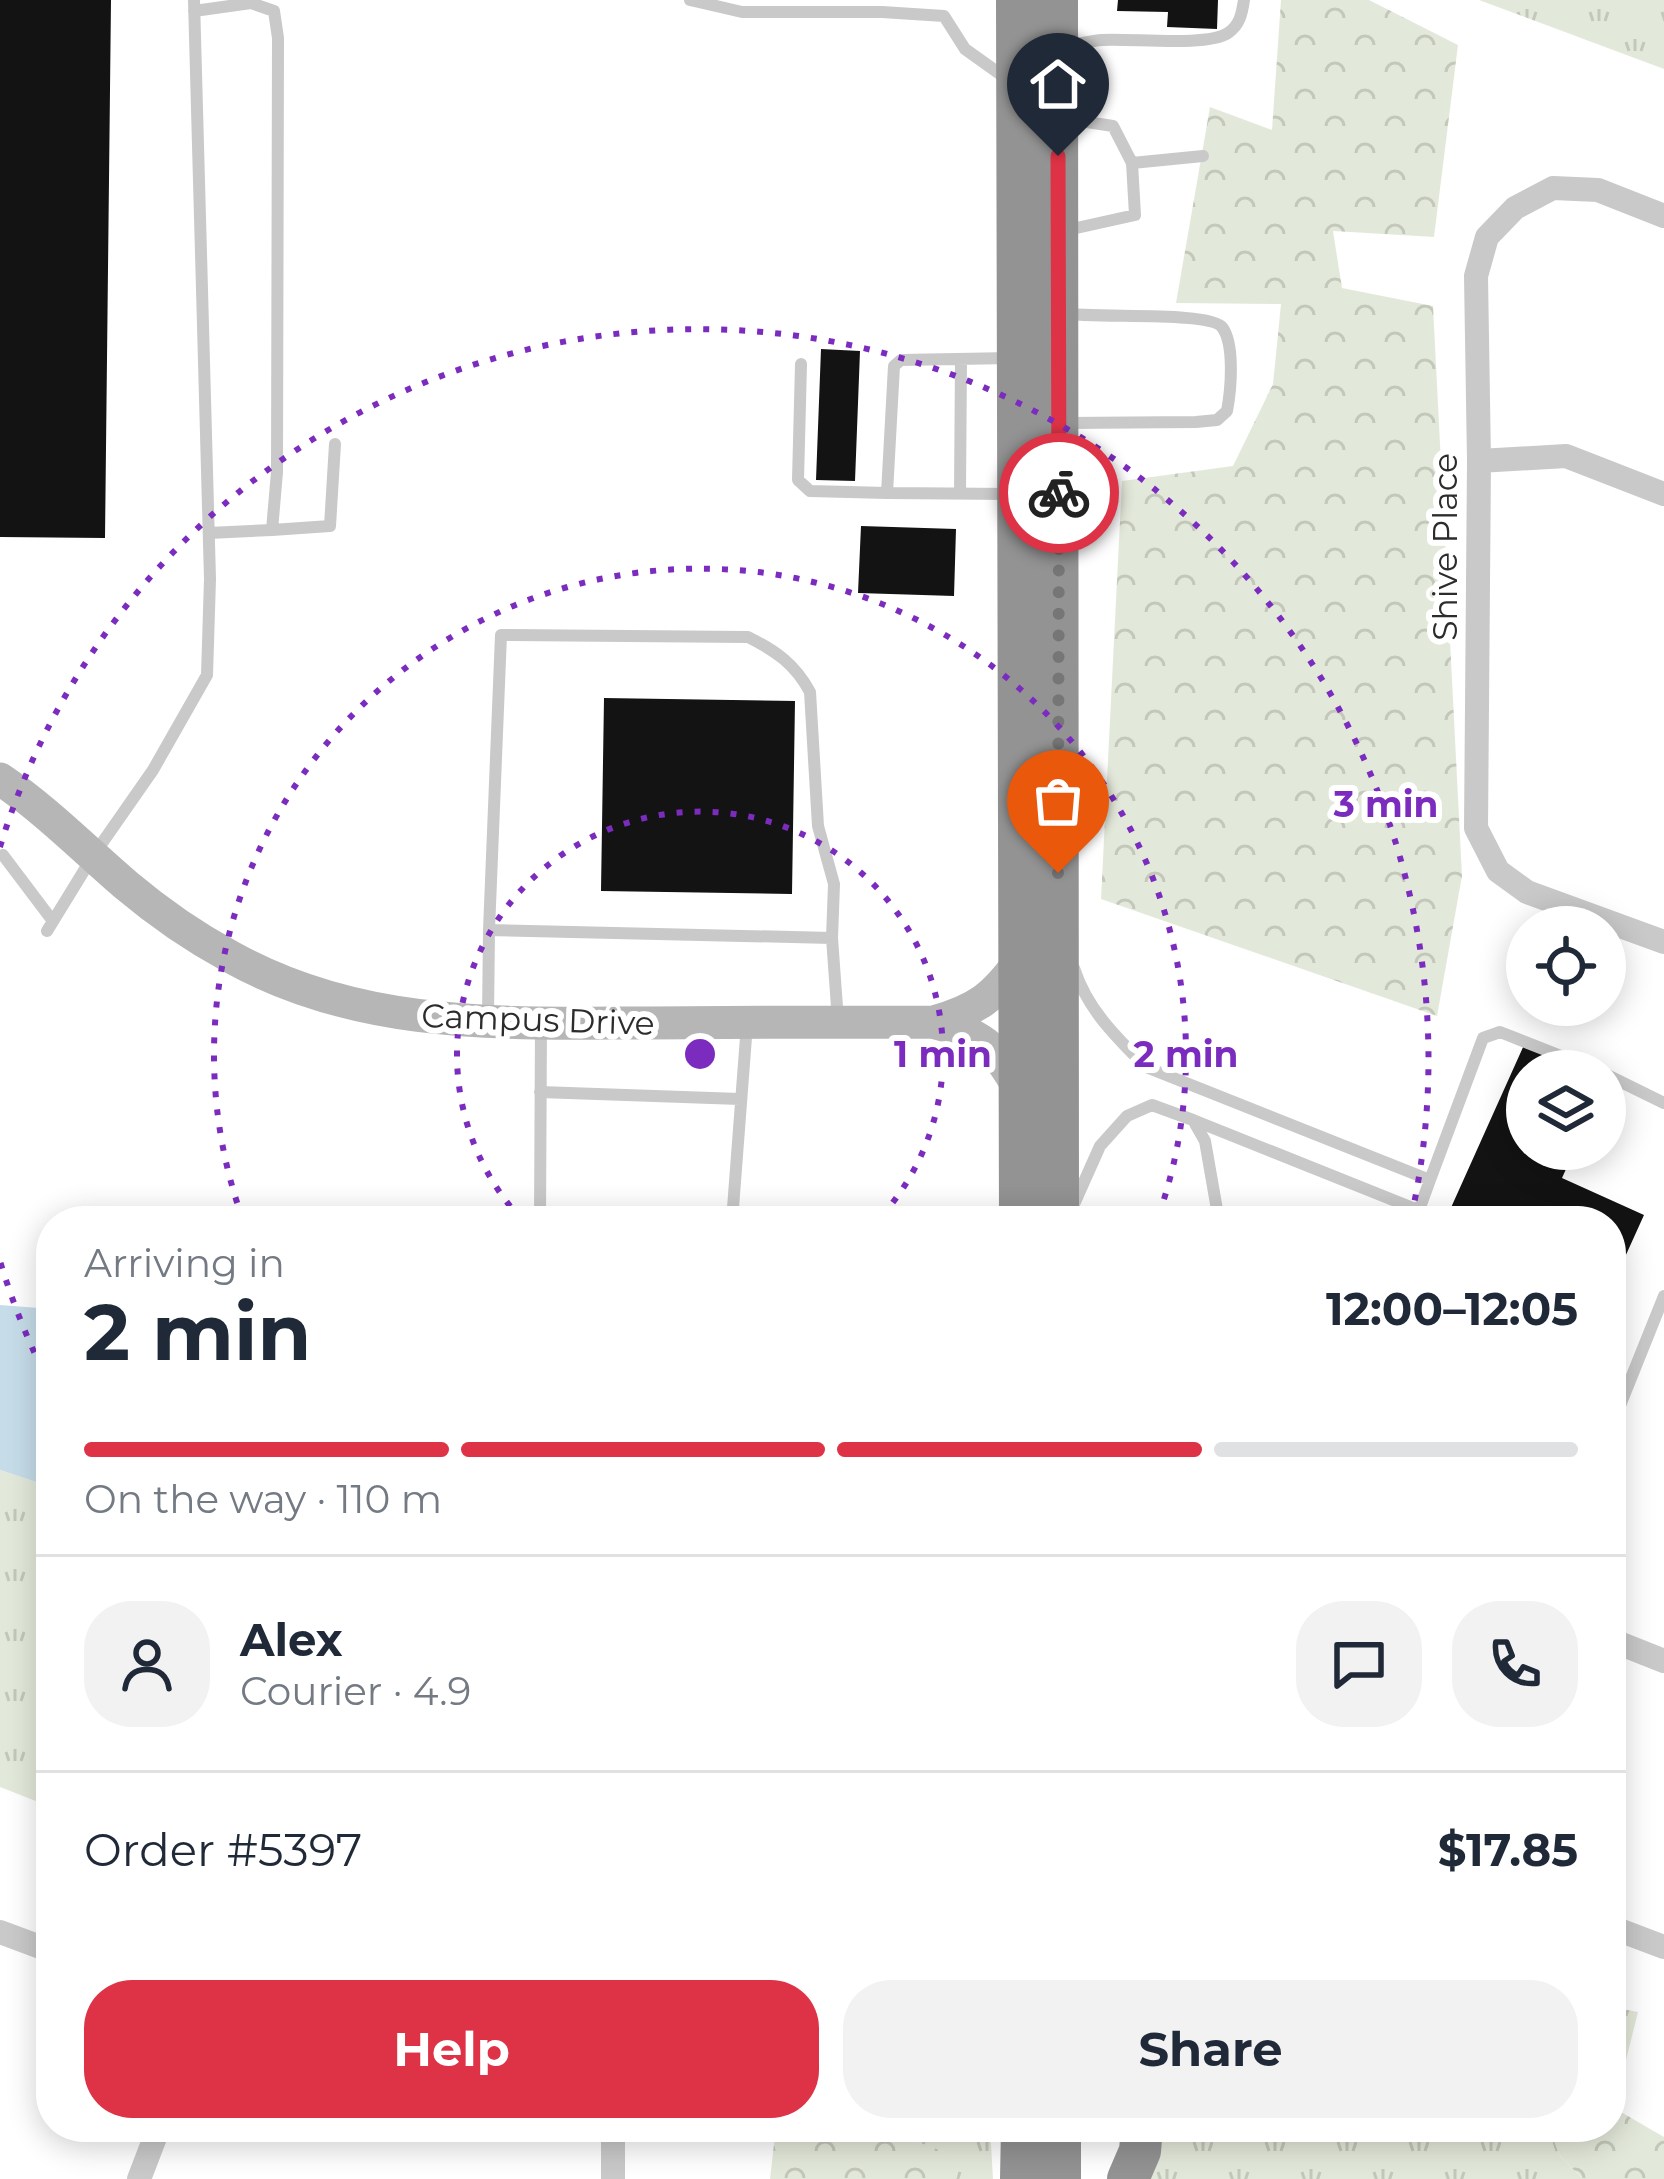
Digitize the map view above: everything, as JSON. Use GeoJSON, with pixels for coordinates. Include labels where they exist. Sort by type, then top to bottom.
{"type":"FeatureCollection","features":[{"type":"Feature","properties":{"kind":"highway"},"geometry":{"type":"LineString","coordinates":[[1018,0],[1020,1206]]}},
{"type":"Feature","properties":{"kind":"highway"},"geometry":{"type":"LineString","coordinates":[[1057,0],[1058,1206]]}},
{"type":"Feature","properties":{"kind":"highway"},"geometry":{"type":"LineString","coordinates":[[1022,2142],[1022,2179]]}},
{"type":"Feature","properties":{"kind":"highway"},"geometry":{"type":"LineString","coordinates":[[1060,2142],[1060,2179]]}},
{"type":"Feature","properties":{"kind":"highway"},"geometry":{"type":"LineString","coordinates":[[1128,2179],[1141,2142]]}},
{"type":"Feature","properties":{"kind":"street","name":"Shive Place"},"geometry":{"type":"LineString","coordinates":[[1664,216],[1598,190],[1553,188],[1515,208],[1487,237],[1476,276],[1476,828],[1498,871],[1527,892],[1664,942]]}},
{"type":"Feature","properties":{"kind":"street"},"geometry":{"type":"LineString","coordinates":[[1479,460],[1566,456],[1664,494]]}},
{"type":"Feature","properties":{"kind":"street","name":"Campus Drive"},"geometry":{"type":"LineString","coordinates":[[0,779],[191,933],[234,959],[293,985],[356,1005],[488,1023],[932,1022],[964,1030],[986,1043],[1020,1090]]}},
{"type":"Feature","properties":{"kind":"street","name":"Campus Drive"},"geometry":{"type":"LineString","coordinates":[[932,1022],[968,1012],[988,999],[1020,961]]}},
{"type":"Feature","properties":{"kind":"street"},"geometry":{"type":"LineString","coordinates":[[1626,1646],[1664,1661]]}},
{"type":"Feature","properties":{"kind":"street"},"geometry":{"type":"LineString","coordinates":[[0,1932],[36,1946]]}},
{"type":"Feature","properties":{"kind":"street"},"geometry":{"type":"LineString","coordinates":[[1626,1933],[1664,1947]]}},
{"type":"Feature","properties":{"kind":"street"},"geometry":{"type":"LineString","coordinates":[[140,2179],[154,2142]]}},
{"type":"Feature","properties":{"kind":"street"},"geometry":{"type":"LineString","coordinates":[[613,2179],[614,2142]]}},
{"type":"Feature","properties":{"kind":"lane"},"geometry":{"type":"LineString","coordinates":[[690,0],[742,12],[882,6],[944,16]]}},
{"type":"Feature","properties":{"kind":"lane"},"geometry":{"type":"LineString","coordinates":[[944,0],[944,16],[965,49],[1018,87]]}},
{"type":"Feature","properties":{"kind":"lane"},"geometry":{"type":"LineString","coordinates":[[1057,48],[1101,40],[1221,37],[1242,18],[1244,0]]}},
{"type":"Feature","properties":{"kind":"lane"},"geometry":{"type":"LineString","coordinates":[[3,855],[49,926],[152,770],[206,675],[210,580],[194,6],[251,3],[274,11],[278,360],[272,530]]}},
{"type":"Feature","properties":{"kind":"lane"},"geometry":{"type":"LineString","coordinates":[[1057,117],[1113,126],[1132,163],[1135,215],[1058,232]]}},
{"type":"Feature","properties":{"kind":"lane"},"geometry":{"type":"LineString","coordinates":[[1132,163],[1203,156]]}},
{"type":"Feature","properties":{"kind":"lane"},"geometry":{"type":"LineString","coordinates":[[1058,311],[1216,322],[1228,341],[1230,368],[1227,411],[1217,420],[1058,424]]}},
{"type":"Feature","properties":{"kind":"lane"},"geometry":{"type":"LineString","coordinates":[[887,493],[894,366],[901,360],[1018,358]]}},
{"type":"Feature","properties":{"kind":"lane"},"geometry":{"type":"LineString","coordinates":[[960,493],[961,359]]}},
{"type":"Feature","properties":{"kind":"lane"},"geometry":{"type":"LineString","coordinates":[[801,364],[798,480],[810,491],[1018,494]]}},
{"type":"Feature","properties":{"kind":"lane"},"geometry":{"type":"LineString","coordinates":[[209,533],[330,526],[335,444]]}},
{"type":"Feature","properties":{"kind":"lane"},"geometry":{"type":"LineString","coordinates":[[488,1023],[501,635],[748,637],[776,651],[799,672],[810,692],[818,826],[834,884],[838,1022]]}},
{"type":"Feature","properties":{"kind":"lane"},"geometry":{"type":"LineString","coordinates":[[1058,915],[1081,989],[1110,1031],[1146,1066],[1430,1180]]}},
{"type":"Feature","properties":{"kind":"lane"},"geometry":{"type":"LineString","coordinates":[[489,930],[832,938]]}},
{"type":"Feature","properties":{"kind":"lane"},"geometry":{"type":"LineString","coordinates":[[733,1206],[747,1022]]}},
{"type":"Feature","properties":{"kind":"lane"},"geometry":{"type":"LineString","coordinates":[[540,1206],[541,1023]]}},
{"type":"Feature","properties":{"kind":"lane"},"geometry":{"type":"LineString","coordinates":[[1420,1206],[1483,1038],[1500,1032],[1545,1050]]}},
{"type":"Feature","properties":{"kind":"lane"},"geometry":{"type":"LineString","coordinates":[[1626,1085],[1664,1103]]}},
{"type":"Feature","properties":{"kind":"lane"},"geometry":{"type":"LineString","coordinates":[[540,1092],[740,1099]]}},
{"type":"Feature","properties":{"kind":"lane"},"geometry":{"type":"LineString","coordinates":[[1074,1206],[1100,1146],[1127,1116],[1152,1105],[1393,1206]]}},
{"type":"Feature","properties":{"kind":"lane"},"geometry":{"type":"LineString","coordinates":[[1193,1120],[1205,1142],[1216,1206]]}},
{"type":"Feature","properties":{"kind":"lane"},"geometry":{"type":"LineString","coordinates":[[1626,1391],[1664,1296]]}},
{"type":"Feature","properties":{"kind":"green space"},"geometry":{"type":"Polygon","coordinates":[[[1281,0],[1369,0],[1458,45],[1434,237],[1333,231],[1342,288],[1433,306],[1462,876],[1437,1016],[1101,899],[1122,481],[1233,466],[1273,384],[1281,304],[1176,303],[1210,107],[1272,130],[1281,0]]]}},
{"type":"Feature","properties":{"kind":"green space"},"geometry":{"type":"Polygon","coordinates":[[[1479,0],[1664,0],[1664,69],[1479,0]]]}},
{"type":"Feature","properties":{"kind":"green space"},"geometry":{"type":"Polygon","coordinates":[[[0,1470],[36,1482],[36,1801],[0,1787],[0,1470]]]}},
{"type":"Feature","properties":{"kind":"green space"},"geometry":{"type":"Polygon","coordinates":[[[1626,2010],[1638,2012],[1626,2060],[1626,2010]]]}},
{"type":"Feature","properties":{"kind":"green space"},"geometry":{"type":"Polygon","coordinates":[[[1626,2115],[1664,2137],[1664,2179],[1583,2179],[1560,2156],[1555,2142],[1626,2142],[1626,2115]]]}},
{"type":"Feature","properties":{"kind":"green space"},"geometry":{"type":"Polygon","coordinates":[[[774,2142],[917,2142],[960,2157],[956,2179],[770,2179],[774,2142]]]}},
{"type":"Feature","properties":{"kind":"green space"},"geometry":{"type":"Polygon","coordinates":[[[916,2142],[991,2142],[993,2179],[956,2179],[959,2157],[916,2142]]]}},
{"type":"Feature","properties":{"kind":"green space"},"geometry":{"type":"Polygon","coordinates":[[[1154,2142],[1555,2142],[1560,2156],[1583,2179],[1146,2179],[1154,2142]]]}},
{"type":"Feature","properties":{"kind":"water"},"geometry":{"type":"Polygon","coordinates":[[[0,1305],[36,1308],[36,1482],[0,1470],[0,1305]]]}},
{"type":"Feature","properties":{"kind":"building"},"geometry":{"type":"Polygon","coordinates":[[[0,0],[111,0],[105,538],[0,537],[0,0]]]}},
{"type":"Feature","properties":{"kind":"building"},"geometry":{"type":"Polygon","coordinates":[[[1118,0],[1218,0],[1217,29],[1167,27],[1168,12],[1117,11],[1118,0]]]}},
{"type":"Feature","properties":{"kind":"building"},"geometry":{"type":"Polygon","coordinates":[[[821,349],[860,351],[855,481],[816,480],[821,349]]]}},
{"type":"Feature","properties":{"kind":"building"},"geometry":{"type":"Polygon","coordinates":[[[861,526],[956,529],[954,596],[858,593],[861,526]]]}},
{"type":"Feature","properties":{"kind":"building"},"geometry":{"type":"Polygon","coordinates":[[[604,698],[795,701],[792,894],[601,891],[604,698]]]}},
{"type":"Feature","properties":{"kind":"building"},"geometry":{"type":"Polygon","coordinates":[[[1506,1085],[1506,1170],[1566,1170],[1562,1178],[1624,1206],[1452,1206],[1506,1085]]]}},
{"type":"Feature","properties":{"kind":"building"},"geometry":{"type":"Polygon","coordinates":[[[1626,1207],[1644,1215],[1626,1255],[1626,1207]]]}},
{"type":"Feature","properties":{"kind":"way so far"},"geometry":{"type":"LineString","coordinates":[[1058,873],[1059,493]]}},
{"type":"Feature","properties":{"kind":"route"},"geometry":{"type":"LineString","coordinates":[[1058,156],[1059,493]]}}]}
